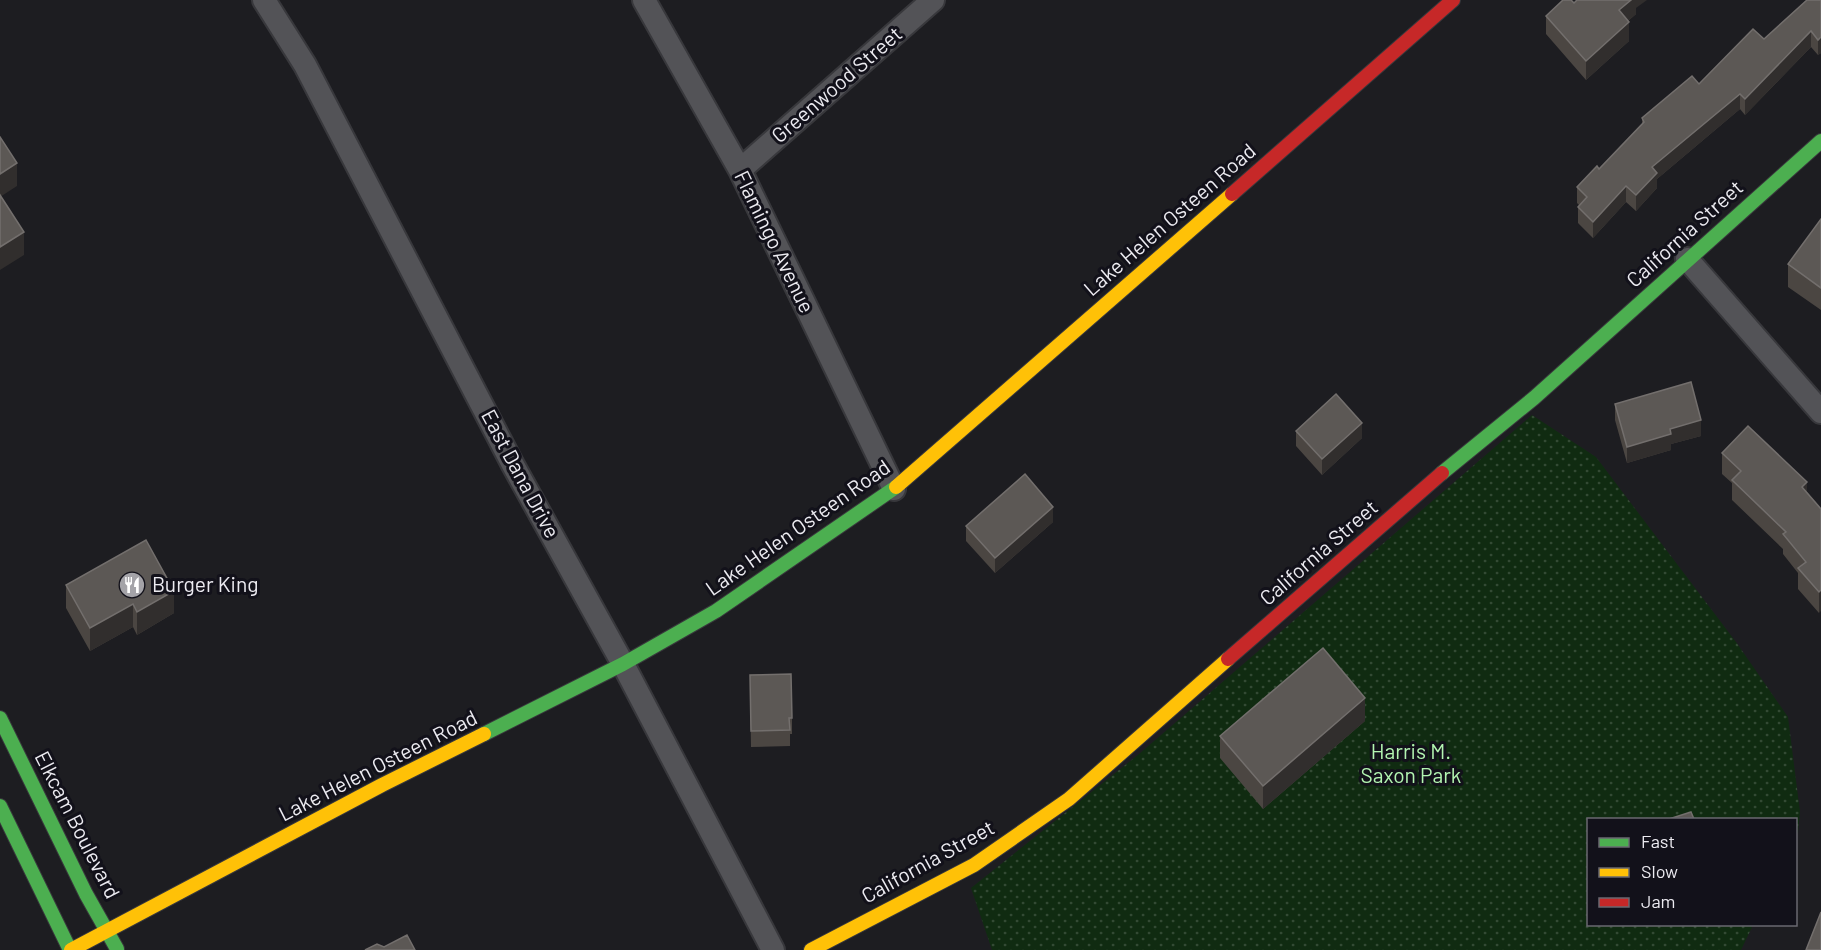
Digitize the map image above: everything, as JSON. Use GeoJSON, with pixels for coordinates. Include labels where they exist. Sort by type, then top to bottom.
{"type":"FeatureCollection","features":[{"type":"Feature","properties":{"kind":"street","name":"East Dana Drive"},"geometry":{"type":"LineString","coordinates":[[264,0],[305,65],[513,465],[623,664],[773,950]]}},
{"type":"Feature","properties":{"kind":"street","name":"Flamingo Avenue"},"geometry":{"type":"LineString","coordinates":[[644,0],[740,170],[894,489]]}},
{"type":"Feature","properties":{"kind":"street","name":"Greenwood Street"},"geometry":{"type":"LineString","coordinates":[[740,170],[933,0]]}},
{"type":"Feature","properties":{"kind":"street","name":"Lake Helen Osteen Road"},"geometry":{"type":"LineString","coordinates":[[71,950],[382,785],[623,664],[716,611],[894,489],[1453,0]]}},
{"type":"Feature","properties":{"kind":"street","name":"California Street"},"geometry":{"type":"LineString","coordinates":[[811,950],[974,865],[1069,799],[1430,483],[1534,398],[1821,141]]}},
{"type":"Feature","properties":{"kind":"street"},"geometry":{"type":"LineString","coordinates":[[1687,259],[1821,412]]}},
{"type":"Feature","properties":{"kind":"street","name":"Elkcam Boulevard"},"geometry":{"type":"LineString","coordinates":[[0,718],[86,894],[109,931],[117,950]]}},
{"type":"Feature","properties":{"kind":"street"},"geometry":{"type":"LineString","coordinates":[[0,806],[71,950]]}},
{"type":"Feature","properties":{"kind":"green space","name":"Harris M. Saxon Park"},"geometry":{"type":"Polygon","coordinates":[[[1532,415],[1596,457],[1736,642],[1788,717],[1800,812],[1798,832],[1797,834],[1797,818],[1587,818],[1587,926],[1753,926],[1741,950],[992,950],[971,888],[1139,754],[1532,415]]]}},
{"type":"Feature","properties":{"kind":"building"},"geometry":{"type":"Polygon","coordinates":[[[1563,0],[1571,0],[1574,3],[1577,0],[1631,0],[1619,10],[1629,22],[1586,61],[1546,16],[1563,0]]]}},
{"type":"Feature","properties":{"kind":"building"},"geometry":{"type":"Polygon","coordinates":[[[1807,0],[1821,0],[1821,37],[1818,40],[1811,31],[1745,99],[1740,94],[1652,167],[1657,173],[1636,195],[1626,186],[1593,222],[1578,207],[1587,197],[1577,187],[1597,166],[1599,169],[1644,122],[1642,118],[1692,76],[1699,84],[1753,29],[1764,39],[1807,0]]]}},
{"type":"Feature","properties":{"kind":"building"},"geometry":{"type":"Polygon","coordinates":[[[0,137],[17,163],[0,174],[0,137]]]}},
{"type":"Feature","properties":{"kind":"building"},"geometry":{"type":"Polygon","coordinates":[[[0,195],[24,232],[0,247],[0,195]]]}},
{"type":"Feature","properties":{"kind":"building"},"geometry":{"type":"Polygon","coordinates":[[[1821,219],[1821,288],[1788,264],[1821,219]]]}},
{"type":"Feature","properties":{"kind":"building"},"geometry":{"type":"Polygon","coordinates":[[[1691,382],[1701,420],[1670,429],[1671,434],[1627,447],[1615,404],[1691,382]]]}},
{"type":"Feature","properties":{"kind":"building"},"geometry":{"type":"Polygon","coordinates":[[[1336,394],[1362,423],[1322,459],[1296,431],[1336,394]]]}},
{"type":"Feature","properties":{"kind":"building"},"geometry":{"type":"Polygon","coordinates":[[[1748,426],[1807,482],[1802,487],[1821,509],[1821,590],[1819,592],[1798,568],[1806,562],[1783,534],[1786,532],[1732,480],[1741,471],[1722,453],[1748,426]]]}},
{"type":"Feature","properties":{"kind":"building"},"geometry":{"type":"Polygon","coordinates":[[[1025,474],[1053,507],[995,558],[966,526],[1025,474]]]}},
{"type":"Feature","properties":{"kind":"building"},"geometry":{"type":"Polygon","coordinates":[[[146,540],[174,591],[137,612],[133,604],[90,628],[66,585],[146,540]]]}},
{"type":"Feature","properties":{"kind":"building"},"geometry":{"type":"Polygon","coordinates":[[[1323,648],[1365,698],[1263,786],[1220,736],[1323,648]]]}},
{"type":"Feature","properties":{"kind":"building"},"geometry":{"type":"Polygon","coordinates":[[[791,674],[790,730],[751,731],[750,675],[791,674]]]}},
{"type":"Feature","properties":{"kind":"building"},"geometry":{"type":"Polygon","coordinates":[[[1691,812],[1694,818],[1672,818],[1691,812]]]}},
{"type":"Feature","properties":{"kind":"building"},"geometry":{"type":"Polygon","coordinates":[[[1821,912],[1821,950],[1806,950],[1821,912]]]}},
{"type":"Feature","properties":{"kind":"building"},"geometry":{"type":"Polygon","coordinates":[[[407,935],[415,950],[365,950],[377,944],[384,947],[407,935]]]}},
{"type":"Feature","properties":{"kind":"traffic: fast"},"geometry":{"type":"LineString","coordinates":[[1442,473],[1534,398],[1821,141]]}},
{"type":"Feature","properties":{"kind":"traffic: fast"},"geometry":{"type":"LineString","coordinates":[[484,734],[623,664],[716,611],[896,487]]}},
{"type":"Feature","properties":{"kind":"traffic: fast"},"geometry":{"type":"LineString","coordinates":[[0,718],[86,894],[117,949]]}},
{"type":"Feature","properties":{"kind":"traffic: fast"},"geometry":{"type":"LineString","coordinates":[[0,806],[70,950]]}},
{"type":"Feature","properties":{"kind":"traffic: slow"},"geometry":{"type":"LineString","coordinates":[[896,487],[1232,194]]}},
{"type":"Feature","properties":{"kind":"traffic: slow"},"geometry":{"type":"LineString","coordinates":[[811,950],[974,865],[1069,799],[1228,659]]}},
{"type":"Feature","properties":{"kind":"traffic: slow"},"geometry":{"type":"LineString","coordinates":[[71,950],[382,785],[484,734]]}},
{"type":"Feature","properties":{"kind":"traffic: jam"},"geometry":{"type":"LineString","coordinates":[[1232,194],[1453,0]]}},
{"type":"Feature","properties":{"kind":"traffic: jam"},"geometry":{"type":"LineString","coordinates":[[1228,659],[1442,473]]}},
{"type":"Feature","properties":{"kind":"place","name":"Burger King"},"geometry":{"type":"Point","coordinates":[132,585]}}]}
